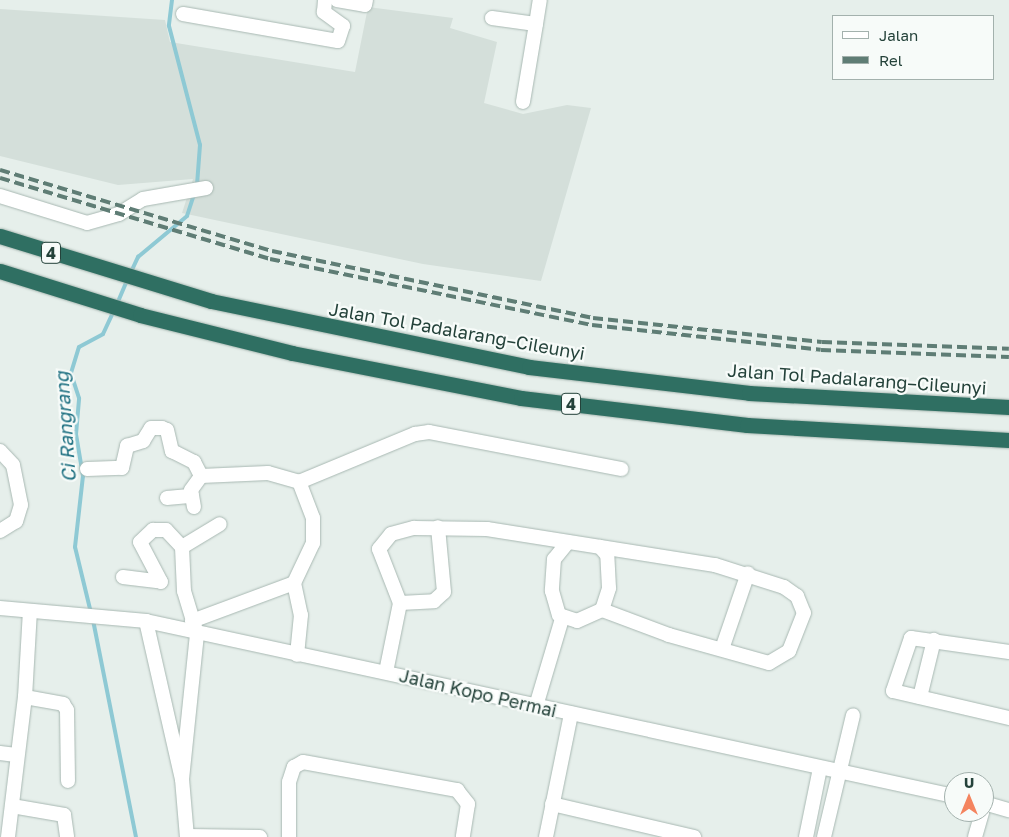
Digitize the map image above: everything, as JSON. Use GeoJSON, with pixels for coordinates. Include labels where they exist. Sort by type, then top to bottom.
{"type":"FeatureCollection","features":[{"type":"Feature","properties":{"kind":"highway","name":"Jalan Tol Padalarang–Cileunyi"},"geometry":{"type":"LineString","coordinates":[[0,236],[151,284],[296,320],[529,367],[749,393],[1009,407]]}},
{"type":"Feature","properties":{"kind":"highway","name":"4"},"geometry":{"type":"LineString","coordinates":[[0,271],[140,315],[292,353],[521,398],[747,425],[1009,440]]}},
{"type":"Feature","properties":{"kind":"street"},"geometry":{"type":"LineString","coordinates":[[183,14],[338,40],[343,26],[324,12],[325,0]]}},
{"type":"Feature","properties":{"kind":"street"},"geometry":{"type":"LineString","coordinates":[[337,0],[365,5],[366,0]]}},
{"type":"Feature","properties":{"kind":"street"},"geometry":{"type":"LineString","coordinates":[[524,102],[540,0]]}},
{"type":"Feature","properties":{"kind":"street"},"geometry":{"type":"LineString","coordinates":[[492,18],[536,24]]}},
{"type":"Feature","properties":{"kind":"street"},"geometry":{"type":"LineString","coordinates":[[0,196],[87,222],[119,214],[143,199],[189,189],[206,188]]}},
{"type":"Feature","properties":{"kind":"street"},"geometry":{"type":"LineString","coordinates":[[87,469],[122,468],[127,446],[143,441],[151,428],[162,428],[167,430],[172,451],[194,462],[201,476],[193,502],[167,498]]}},
{"type":"Feature","properties":{"kind":"street"},"geometry":{"type":"LineString","coordinates":[[201,476],[268,473],[299,482],[424,432],[621,468]]}},
{"type":"Feature","properties":{"kind":"street"},"geometry":{"type":"LineString","coordinates":[[0,451],[13,466],[20,505],[16,521],[0,531]]}},
{"type":"Feature","properties":{"kind":"street"},"geometry":{"type":"LineString","coordinates":[[297,655],[301,615],[294,582],[313,543],[314,518],[299,482]]}},
{"type":"Feature","properties":{"kind":"street"},"geometry":{"type":"LineString","coordinates":[[182,547],[220,524]]}},
{"type":"Feature","properties":{"kind":"street"},"geometry":{"type":"LineString","coordinates":[[400,603],[434,601],[444,592],[438,528]]}},
{"type":"Feature","properties":{"kind":"street"},"geometry":{"type":"LineString","coordinates":[[386,672],[400,603],[379,552],[382,542],[404,530],[438,528],[487,529],[600,547],[650,552],[748,573],[797,596],[803,607],[801,627],[789,651],[776,661],[761,662],[602,610],[577,621],[562,619]]}},
{"type":"Feature","properties":{"kind":"street"},"geometry":{"type":"LineString","coordinates":[[123,577],[161,581],[140,542],[153,530],[166,530],[182,547],[184,591],[195,627],[182,779]]}},
{"type":"Feature","properties":{"kind":"street"},"geometry":{"type":"LineString","coordinates":[[536,706],[562,619],[555,607],[552,569],[558,550],[568,542]]}},
{"type":"Feature","properties":{"kind":"street"},"geometry":{"type":"LineString","coordinates":[[600,547],[610,566],[602,610]]}},
{"type":"Feature","properties":{"kind":"street"},"geometry":{"type":"LineString","coordinates":[[722,649],[748,573]]}},
{"type":"Feature","properties":{"kind":"street"},"geometry":{"type":"LineString","coordinates":[[195,627],[294,582]]}},
{"type":"Feature","properties":{"kind":"street","name":"Jalan Kopo Permai"},"geometry":{"type":"LineString","coordinates":[[0,608],[105,615],[195,627],[297,655],[386,672],[944,794]]}},
{"type":"Feature","properties":{"kind":"street"},"geometry":{"type":"LineString","coordinates":[[8,837],[16,755],[25,697],[30,611]]}},
{"type":"Feature","properties":{"kind":"street"},"geometry":{"type":"LineString","coordinates":[[146,621],[182,779],[187,836],[260,837]]}},
{"type":"Feature","properties":{"kind":"street"},"geometry":{"type":"LineString","coordinates":[[1009,652],[934,640],[909,639],[893,691],[1009,718]]}},
{"type":"Feature","properties":{"kind":"street"},"geometry":{"type":"LineString","coordinates":[[920,697],[934,640]]}},
{"type":"Feature","properties":{"kind":"street"},"geometry":{"type":"LineString","coordinates":[[25,697],[63,704],[67,710],[68,781]]}},
{"type":"Feature","properties":{"kind":"street"},"geometry":{"type":"LineString","coordinates":[[546,837],[572,714]]}},
{"type":"Feature","properties":{"kind":"street"},"geometry":{"type":"LineString","coordinates":[[806,837],[829,769],[853,715]]}},
{"type":"Feature","properties":{"kind":"street"},"geometry":{"type":"LineString","coordinates":[[0,753],[16,755]]}},
{"type":"Feature","properties":{"kind":"street"},"geometry":{"type":"LineString","coordinates":[[289,837],[290,782],[294,767],[306,762],[457,790],[468,804],[463,837]]}},
{"type":"Feature","properties":{"kind":"street"},"geometry":{"type":"LineString","coordinates":[[824,837],[829,769]]}},
{"type":"Feature","properties":{"kind":"street"},"geometry":{"type":"LineString","coordinates":[[552,804],[694,837]]}},
{"type":"Feature","properties":{"kind":"street"},"geometry":{"type":"LineString","coordinates":[[12,806],[64,815],[67,837]]}},
{"type":"Feature","properties":{"kind":"street"},"geometry":{"type":"LineString","coordinates":[[994,808],[1009,810]]}},
{"type":"Feature","properties":{"kind":"street"},"geometry":{"type":"LineString","coordinates":[[975,837],[979,822]]}},
{"type":"Feature","properties":{"kind":"shaded area"},"geometry":{"type":"Polygon","coordinates":[[[368,7],[453,18],[450,28],[497,42],[484,103],[523,114],[567,105],[591,108],[541,281],[423,264],[182,213],[193,179],[118,185],[0,156],[0,9],[165,20],[170,42],[355,72],[368,7]]]}},
{"type":"Feature","properties":{"kind":"waterway","name":"Ci Rangrang"},"geometry":{"type":"LineString","coordinates":[[172,0],[169,26],[200,145],[197,185]]}},
{"type":"Feature","properties":{"kind":"waterway","name":"Ci Rangrang"},"geometry":{"type":"LineString","coordinates":[[131,272],[138,257],[187,216],[195,192]]}},
{"type":"Feature","properties":{"kind":"waterway","name":"Ci Rangrang"},"geometry":{"type":"LineString","coordinates":[[117,304],[128,278]]}},
{"type":"Feature","properties":{"kind":"waterway","name":"Ci Rangrang"},"geometry":{"type":"LineString","coordinates":[[91,613],[75,547],[83,476],[76,434],[79,398],[71,373],[79,347],[103,334],[114,310]]}},
{"type":"Feature","properties":{"kind":"waterway","name":"Ci Rangrang"},"geometry":{"type":"LineString","coordinates":[[93,620],[136,837]]}},
{"type":"Feature","properties":{"kind":"railway"},"geometry":{"type":"LineString","coordinates":[[0,170],[272,251],[593,318],[822,342],[1009,349]]}},
{"type":"Feature","properties":{"kind":"railway"},"geometry":{"type":"LineString","coordinates":[[0,178],[270,259],[592,325],[821,350],[1009,357]]}}]}
